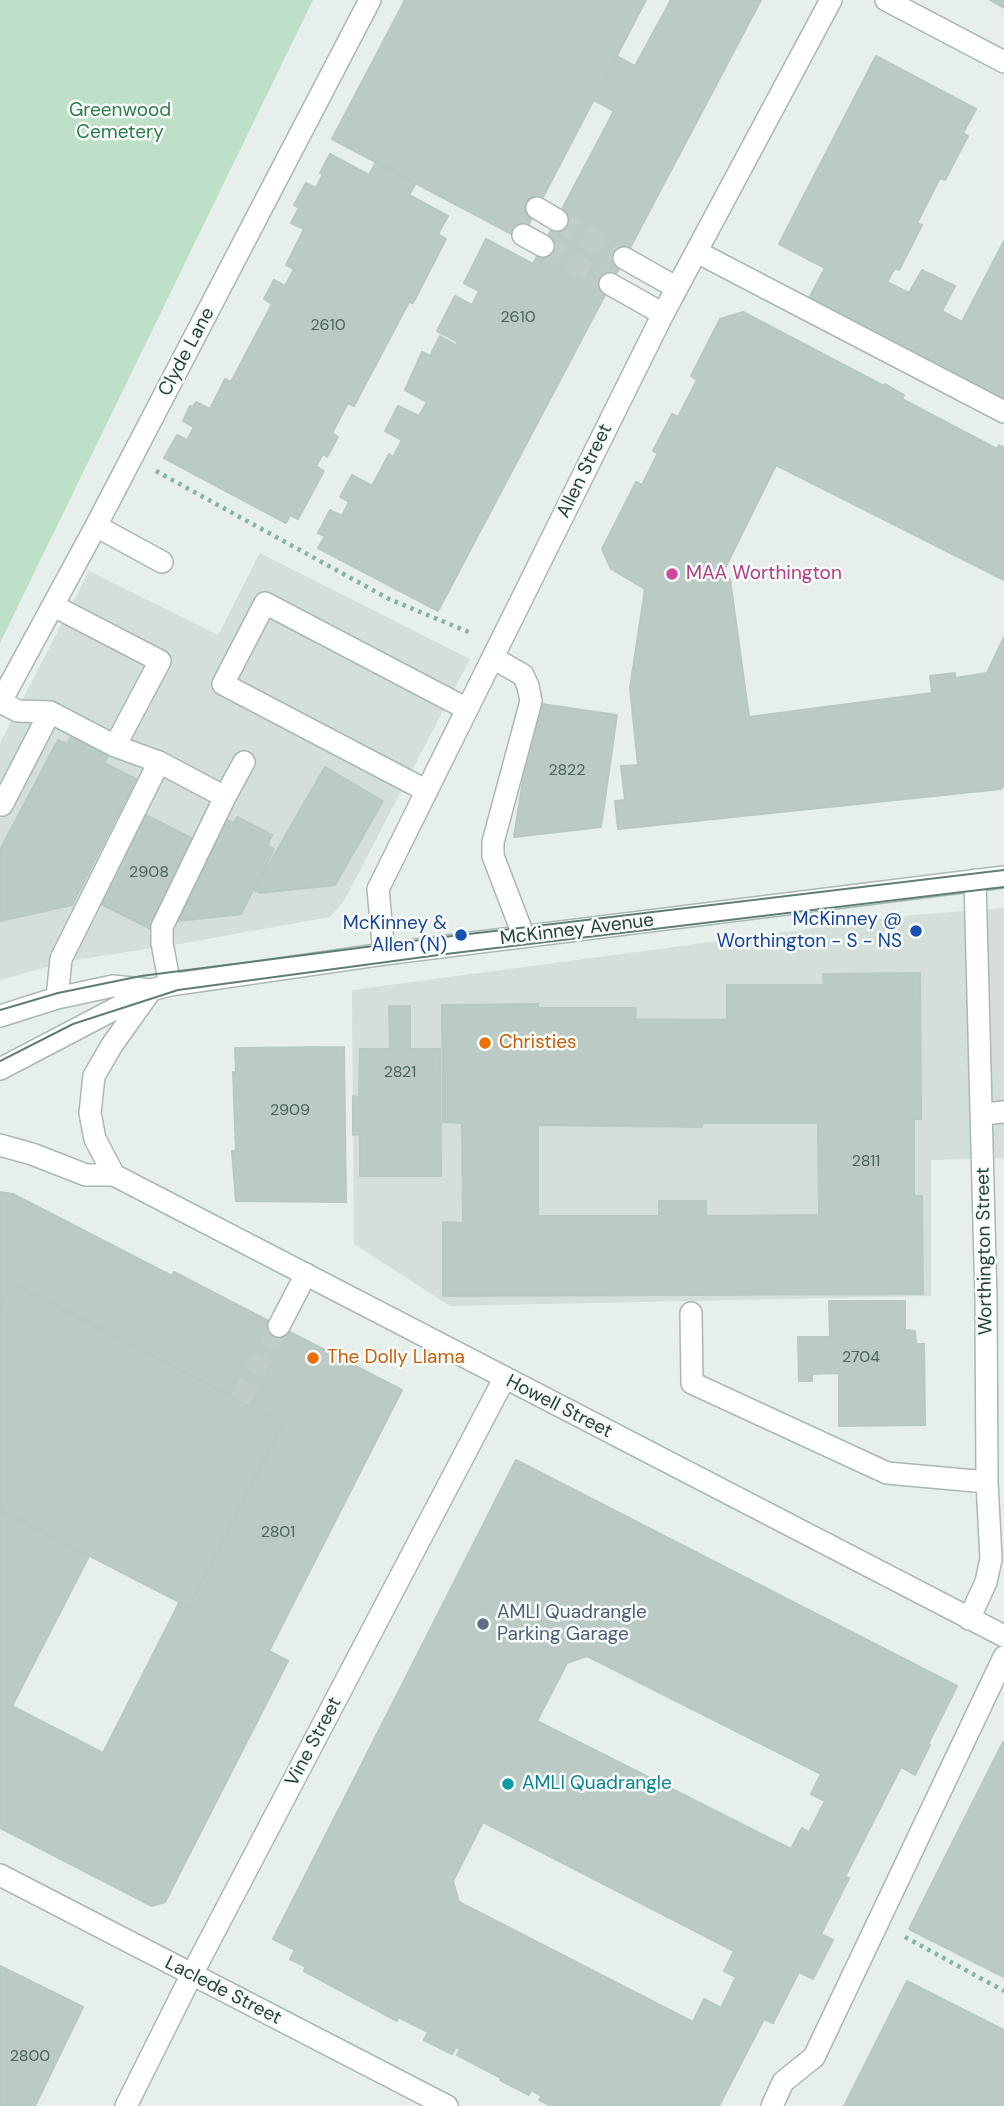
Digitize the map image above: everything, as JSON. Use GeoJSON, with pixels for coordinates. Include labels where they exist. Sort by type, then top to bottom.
{"type":"FeatureCollection","features":[{"type":"Feature","properties":{"kind":"street","name":"Clyde Lane"},"geometry":{"type":"LineString","coordinates":[[0,703],[54,606],[370,0]]}},
{"type":"Feature","properties":{"kind":"street","name":"Allen Street"},"geometry":{"type":"LineString","coordinates":[[384,954],[378,890],[663,314],[831,0]]}},
{"type":"Feature","properties":{"kind":"street"},"geometry":{"type":"LineString","coordinates":[[886,0],[1004,62]]}},
{"type":"Feature","properties":{"kind":"street"},"geometry":{"type":"LineString","coordinates":[[537,208],[557,220]]}},
{"type":"Feature","properties":{"kind":"street"},"geometry":{"type":"LineString","coordinates":[[523,235],[543,246]]}},
{"type":"Feature","properties":{"kind":"street"},"geometry":{"type":"LineString","coordinates":[[697,252],[1004,412]]}},
{"type":"Feature","properties":{"kind":"street"},"geometry":{"type":"LineString","coordinates":[[624,258],[677,288]]}},
{"type":"Feature","properties":{"kind":"street"},"geometry":{"type":"LineString","coordinates":[[610,284],[663,314]]}},
{"type":"Feature","properties":{"kind":"street"},"geometry":{"type":"LineString","coordinates":[[96,526],[162,562]]}},
{"type":"Feature","properties":{"kind":"street"},"geometry":{"type":"LineString","coordinates":[[427,790],[223,684],[265,603],[467,709]]}},
{"type":"Feature","properties":{"kind":"street"},"geometry":{"type":"LineString","coordinates":[[54,606],[160,661],[115,746]]}},
{"type":"Feature","properties":{"kind":"street"},"geometry":{"type":"LineString","coordinates":[[493,658],[523,674],[531,701],[493,842],[493,856],[524,937]]}},
{"type":"Feature","properties":{"kind":"street"},"geometry":{"type":"LineString","coordinates":[[0,703],[18,711],[50,712],[115,746],[159,762],[225,796]]}},
{"type":"Feature","properties":{"kind":"street"},"geometry":{"type":"LineString","coordinates":[[0,804],[2,805],[50,712]]}},
{"type":"Feature","properties":{"kind":"street"},"geometry":{"type":"LineString","coordinates":[[57,998],[61,959],[159,762]]}},
{"type":"Feature","properties":{"kind":"street"},"geometry":{"type":"LineString","coordinates":[[114,1175],[95,1139],[90,1113],[94,1076],[112,1045],[160,987],[162,927],[244,762]]}},
{"type":"Feature","properties":{"kind":"street","name":"McKinney Avenue"},"geometry":{"type":"LineString","coordinates":[[0,1016],[57,998],[113,986],[160,987],[384,954],[1004,877]]}},
{"type":"Feature","properties":{"kind":"street","name":"Worthington Street"},"geometry":{"type":"LineString","coordinates":[[969,1619],[986,1582],[991,1559],[987,1482],[995,1298],[982,1114],[975,880]]}},
{"type":"Feature","properties":{"kind":"street","name":"McKinney Avenue"},"geometry":{"type":"LineString","coordinates":[[0,1069],[160,987]]}},
{"type":"Feature","properties":{"kind":"street"},"geometry":{"type":"LineString","coordinates":[[982,1114],[1004,1112]]}},
{"type":"Feature","properties":{"kind":"street","name":"Howell Street"},"geometry":{"type":"LineString","coordinates":[[0,1145],[33,1154],[86,1175],[114,1175],[1004,1636]]}},
{"type":"Feature","properties":{"kind":"street"},"geometry":{"type":"LineString","coordinates":[[279,1326],[306,1274]]}},
{"type":"Feature","properties":{"kind":"street"},"geometry":{"type":"LineString","coordinates":[[691,1313],[692,1383],[887,1473],[987,1482]]}},
{"type":"Feature","properties":{"kind":"street","name":"Vine Street"},"geometry":{"type":"LineString","coordinates":[[126,2106],[191,1976],[504,1379]]}},
{"type":"Feature","properties":{"kind":"street"},"geometry":{"type":"LineString","coordinates":[[772,2106],[783,2082],[814,2057],[1004,1657]]}},
{"type":"Feature","properties":{"kind":"street","name":"Laclede Street"},"geometry":{"type":"LineString","coordinates":[[0,1875],[447,2106]]}},
{"type":"Feature","properties":{"kind":"path"},"geometry":{"type":"LineString","coordinates":[[148,467],[388,599],[472,634]]}},
{"type":"Feature","properties":{"kind":"path"},"geometry":{"type":"LineString","coordinates":[[905,1937],[1004,1992]]}},
{"type":"Feature","properties":{"kind":"shaded area"},"geometry":{"type":"Polygon","coordinates":[[[260,553],[470,659],[344,901],[330,917],[69,961],[0,980],[0,743],[89,571],[218,635],[260,553]]]}},
{"type":"Feature","properties":{"kind":"shaded area"},"geometry":{"type":"Polygon","coordinates":[[[1004,908],[1004,1158],[931,1160],[931,1296],[450,1306],[354,1244],[352,990],[913,915],[1004,908]]]}},
{"type":"Feature","properties":{"kind":"green space","name":"Greenwood Cemetery"},"geometry":{"type":"Polygon","coordinates":[[[0,0],[313,0],[0,643],[0,0]]]}},
{"type":"Feature","properties":{"kind":"building"},"geometry":{"type":"Polygon","coordinates":[[[405,0],[646,0],[521,239],[332,139],[405,0]]]}},
{"type":"Feature","properties":{"kind":"building"},"geometry":{"type":"Polygon","coordinates":[[[671,0],[761,0],[438,611],[318,548],[325,536],[318,533],[330,510],[342,516],[349,502],[340,497],[352,475],[372,486],[389,454],[393,457],[402,440],[385,431],[398,406],[419,416],[427,402],[405,390],[422,352],[430,356],[440,336],[456,345],[458,342],[437,331],[455,296],[472,305],[479,291],[464,283],[486,239],[533,264],[614,111],[594,100],[617,56],[635,66],[671,0]]]}},
{"type":"Feature","properties":{"kind":"building"},"geometry":{"type":"Polygon","coordinates":[[[990,0],[1004,0],[1004,8],[990,0]]]}},
{"type":"Feature","properties":{"kind":"building"},"geometry":{"type":"Polygon","coordinates":[[[876,56],[976,109],[963,133],[968,136],[945,180],[940,178],[917,223],[922,225],[899,270],[895,268],[887,282],[909,293],[922,270],[955,286],[942,311],[962,322],[1004,241],[1004,408],[806,304],[825,268],[779,244],[876,56]]]}},
{"type":"Feature","properties":{"kind":"building"},"geometry":{"type":"Polygon","coordinates":[[[330,154],[369,175],[376,162],[416,183],[409,195],[448,216],[438,234],[446,239],[354,406],[348,403],[332,433],[338,437],[327,457],[323,454],[316,466],[324,471],[298,519],[290,515],[286,523],[164,458],[177,435],[187,440],[194,427],[183,421],[190,406],[193,407],[196,402],[210,409],[225,379],[231,382],[272,304],[264,299],[274,280],[285,286],[294,269],[286,265],[304,229],[291,223],[299,208],[294,205],[306,183],[316,188],[330,154]]]}},
{"type":"Feature","properties":{"kind":"building","name":"MAA Worthington"},"geometry":{"type":"Polygon","coordinates":[[[743,312],[884,386],[885,384],[904,395],[902,399],[997,449],[999,445],[1004,448],[1004,580],[776,465],[725,568],[727,579],[730,579],[749,717],[932,693],[930,676],[955,673],[955,678],[987,673],[1004,637],[1004,784],[1001,789],[618,829],[615,801],[625,800],[621,766],[638,765],[630,688],[645,589],[611,569],[602,549],[636,482],[642,485],[658,453],[653,451],[672,414],[678,417],[697,380],[691,376],[720,319],[743,312]]]}},
{"type":"Feature","properties":{"kind":"building"},"geometry":{"type":"Polygon","coordinates":[[[535,703],[617,715],[601,827],[514,837],[535,703]]]}},
{"type":"Feature","properties":{"kind":"building"},"geometry":{"type":"Polygon","coordinates":[[[73,734],[109,753],[104,763],[136,779],[72,905],[0,921],[0,850],[58,740],[67,744],[73,734]]]}},
{"type":"Feature","properties":{"kind":"building"},"geometry":{"type":"Polygon","coordinates":[[[325,767],[383,801],[335,885],[260,893],[254,890],[325,767]]]}},
{"type":"Feature","properties":{"kind":"building"},"geometry":{"type":"Polygon","coordinates":[[[144,814],[199,842],[155,931],[99,903],[144,814]]]}},
{"type":"Feature","properties":{"kind":"building"},"geometry":{"type":"Polygon","coordinates":[[[237,817],[272,835],[267,845],[274,849],[241,914],[178,921],[194,890],[190,887],[225,819],[234,823],[237,817]]]}},
{"type":"Feature","properties":{"kind":"building"},"geometry":{"type":"Polygon","coordinates":[[[920,973],[921,1119],[914,1119],[914,1196],[922,1196],[923,1294],[443,1296],[443,1222],[463,1223],[462,1123],[443,1122],[442,1005],[538,1004],[538,1008],[636,1008],[635,1019],[727,1020],[727,985],[824,985],[823,974],[920,973]],[[702,1123],[702,1127],[538,1125],[538,1216],[659,1216],[659,1201],[706,1201],[706,1216],[819,1215],[818,1123],[702,1123]]]}},
{"type":"Feature","properties":{"kind":"building"},"geometry":{"type":"Polygon","coordinates":[[[389,1006],[410,1006],[410,1049],[440,1049],[441,1176],[360,1176],[360,1134],[353,1135],[353,1096],[359,1097],[360,1049],[390,1049],[389,1006]]]}},
{"type":"Feature","properties":{"kind":"building"},"geometry":{"type":"Polygon","coordinates":[[[344,1047],[346,1202],[236,1201],[232,1151],[236,1151],[233,1072],[236,1072],[235,1048],[344,1047]]]}},
{"type":"Feature","properties":{"kind":"building"},"geometry":{"type":"Polygon","coordinates":[[[0,1192],[13,1194],[172,1276],[174,1272],[402,1390],[269,1651],[288,1661],[165,1902],[152,1906],[0,1828],[0,1510],[89,1556],[12,1706],[103,1753],[179,1603],[189,1607],[283,1423],[12,1283],[0,1307],[0,1192]]]}},
{"type":"Feature","properties":{"kind":"building"},"geometry":{"type":"Polygon","coordinates":[[[12,1283],[283,1423],[189,1607],[0,1510],[0,1307],[12,1283]]]}},
{"type":"Feature","properties":{"kind":"building"},"geometry":{"type":"Polygon","coordinates":[[[829,1301],[905,1301],[905,1330],[915,1331],[916,1344],[924,1344],[925,1425],[839,1426],[839,1373],[812,1374],[812,1381],[799,1381],[798,1337],[830,1337],[829,1301]]]}},
{"type":"Feature","properties":{"kind":"building","name":"AMLI Quadrangle"},"geometry":{"type":"Polygon","coordinates":[[[516,1460],[957,1686],[915,1775],[901,1767],[845,1877],[849,1878],[821,1934],[833,1940],[813,1979],[799,1972],[773,2023],[764,2019],[719,2106],[551,2106],[539,2100],[542,2096],[531,2090],[529,2095],[457,2055],[460,2049],[456,2047],[452,2054],[424,2040],[428,2032],[398,2017],[397,2021],[304,1971],[306,1967],[290,1959],[295,1950],[273,1939],[516,1460]],[[587,1656],[567,1663],[537,1721],[791,1849],[802,1828],[809,1832],[825,1801],[811,1794],[821,1774],[587,1656]],[[483,1822],[453,1881],[459,1902],[693,2022],[704,1999],[721,2008],[736,1977],[724,1971],[734,1951],[483,1822]]]}},
{"type":"Feature","properties":{"kind":"building"},"geometry":{"type":"Polygon","coordinates":[[[1004,1743],[1004,1977],[909,1929],[1004,1743]]]}},
{"type":"Feature","properties":{"kind":"building"},"geometry":{"type":"Polygon","coordinates":[[[0,1966],[83,2007],[35,2106],[0,2106],[0,1966]]]}},
{"type":"Feature","properties":{"kind":"building"},"geometry":{"type":"Polygon","coordinates":[[[907,1981],[1004,2030],[1004,2106],[844,2106],[907,1981]]]}},
{"type":"Feature","properties":{"kind":"tunnel"},"geometry":{"type":"LineString","coordinates":[[557,220],[624,258]]}},
{"type":"Feature","properties":{"kind":"tunnel"},"geometry":{"type":"LineString","coordinates":[[543,246],[610,284]]}},
{"type":"Feature","properties":{"kind":"tunnel"},"geometry":{"type":"LineString","coordinates":[[240,1401],[279,1326]]}},
{"type":"Feature","properties":{"kind":"tram line"},"geometry":{"type":"LineString","coordinates":[[0,1010],[58,993],[141,976],[1004,870]]}},
{"type":"Feature","properties":{"kind":"tram line"},"geometry":{"type":"LineString","coordinates":[[0,1061],[73,1024],[178,990],[446,954],[1004,887]]}},
{"type":"Feature","properties":{"kind":"place","name":"MAA Worthington"},"geometry":{"type":"Point","coordinates":[672,574]}},
{"type":"Feature","properties":{"kind":"place","name":"McKinney @ Worthington - S - NS"},"geometry":{"type":"Point","coordinates":[916,931]}},
{"type":"Feature","properties":{"kind":"place","name":"McKinney & Allen (N)"},"geometry":{"type":"Point","coordinates":[461,935]}},
{"type":"Feature","properties":{"kind":"place","name":"Christies"},"geometry":{"type":"Point","coordinates":[485,1043]}},
{"type":"Feature","properties":{"kind":"place","name":"The Dolly Llama"},"geometry":{"type":"Point","coordinates":[313,1358]}},
{"type":"Feature","properties":{"kind":"place","name":"AMLI Quadrangle Parking Garage"},"geometry":{"type":"Point","coordinates":[483,1624]}},
{"type":"Feature","properties":{"kind":"place","name":"AMLI Quadrangle"},"geometry":{"type":"Point","coordinates":[508,1784]}}]}
